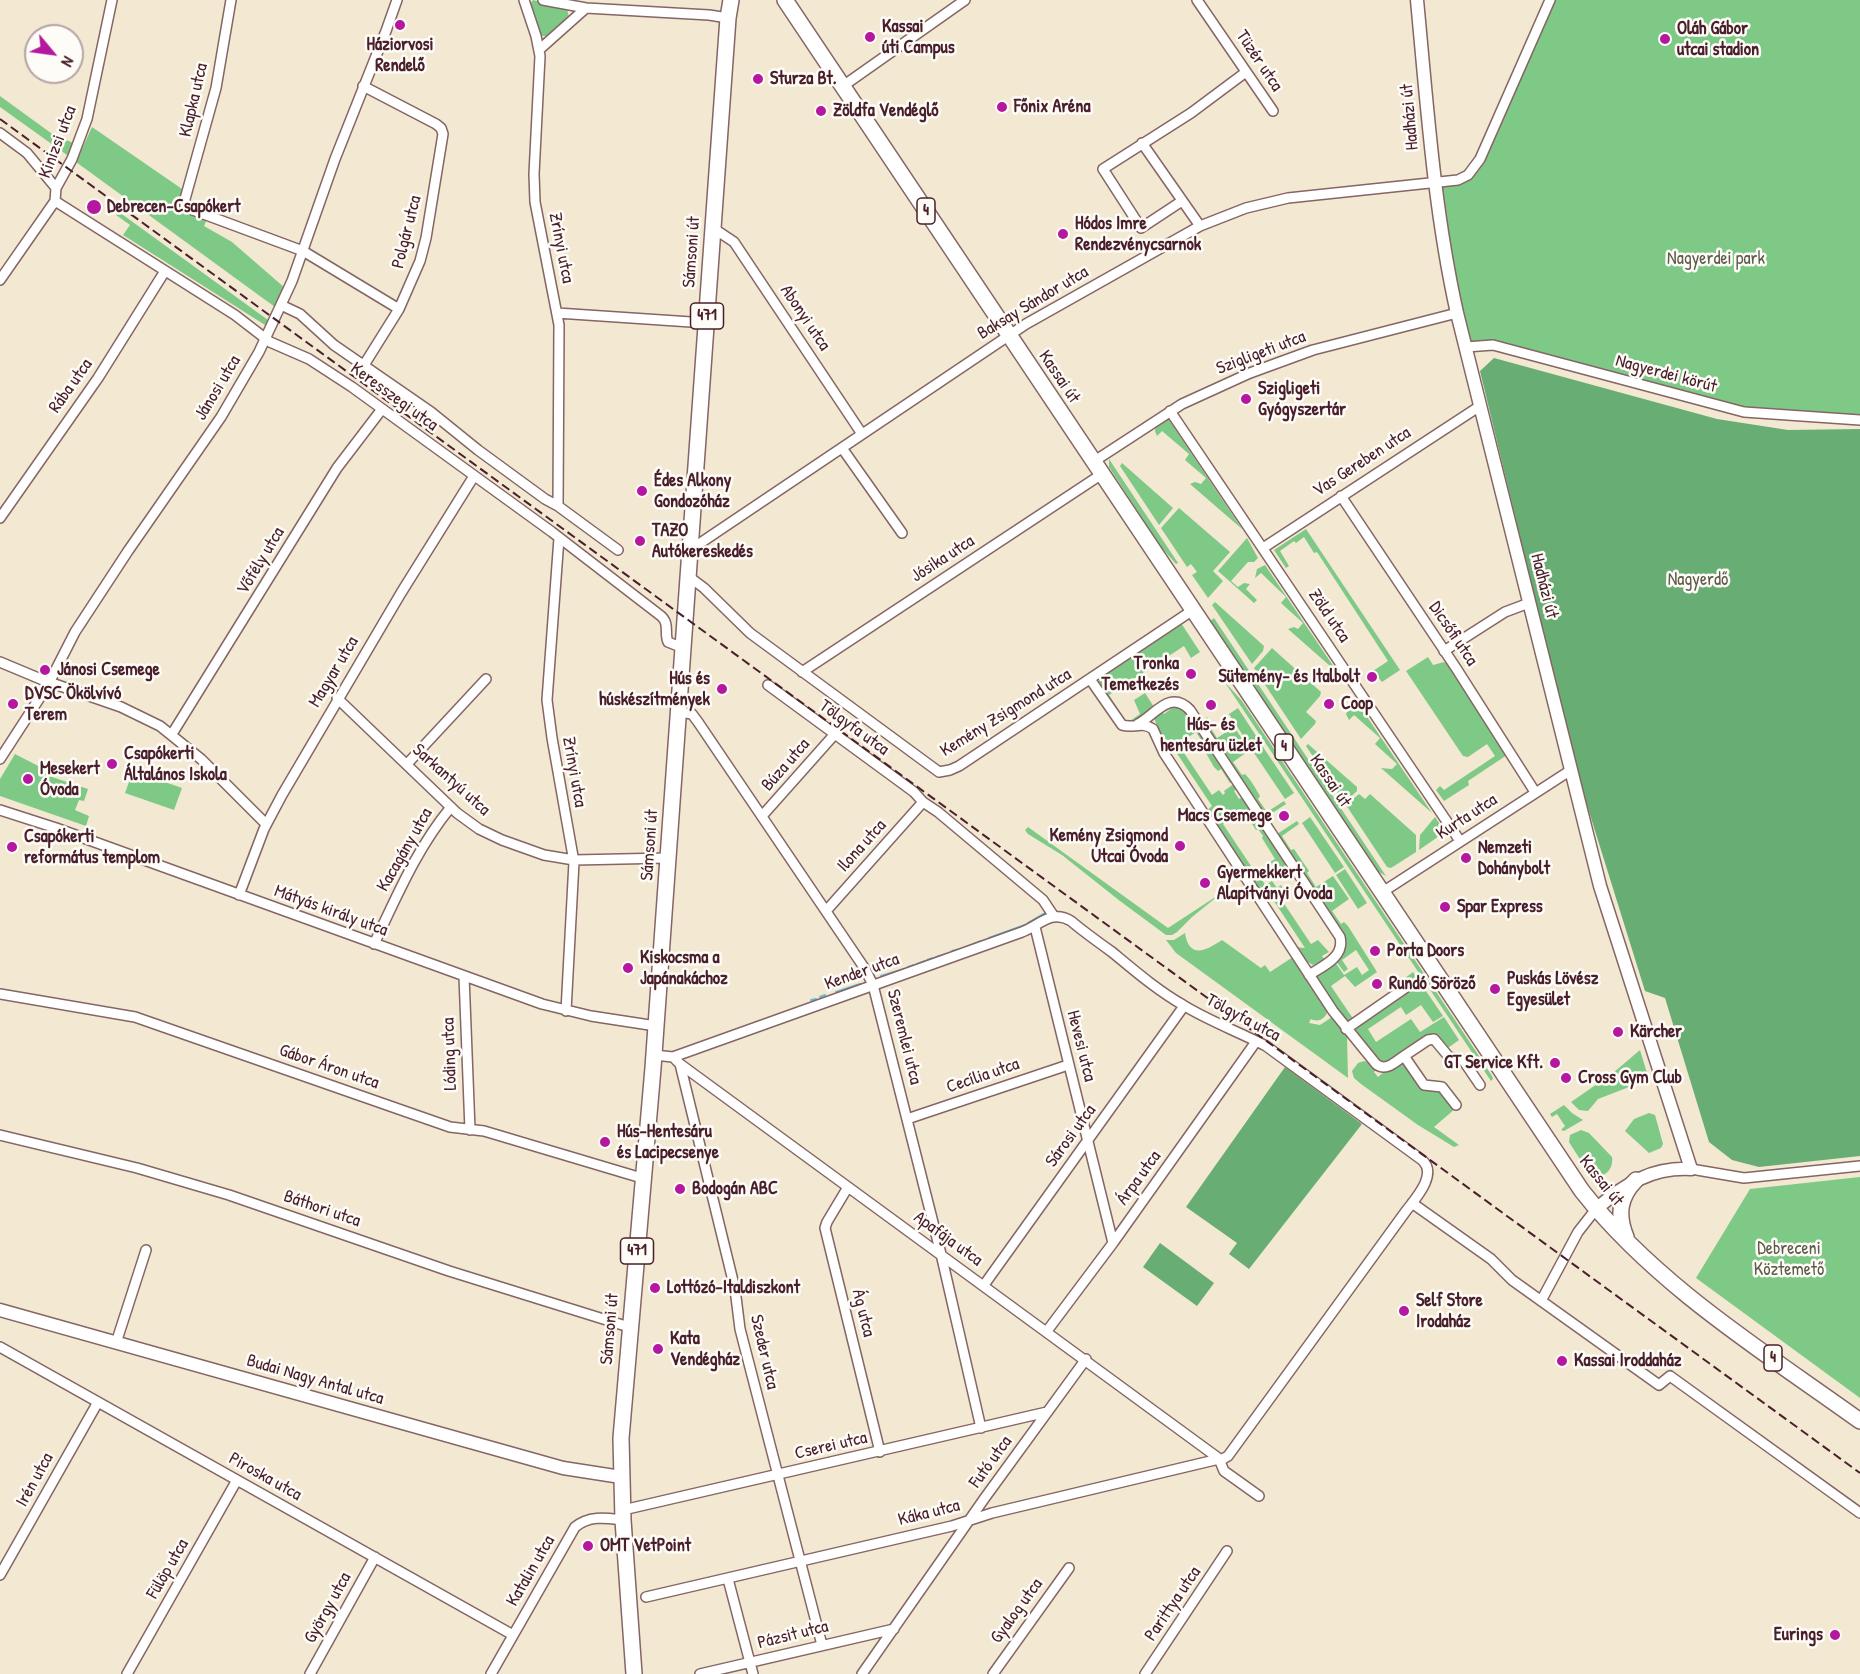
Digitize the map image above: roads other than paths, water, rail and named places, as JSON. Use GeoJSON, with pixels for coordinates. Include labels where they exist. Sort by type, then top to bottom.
{"type":"FeatureCollection","features":[{"type":"Feature","properties":{"kind":"main road","name":"Kassai út"},"geometry":{"type":"LineString","coordinates":[[785,0],[1558,1159],[1596,1209],[1686,1294],[1860,1422]]}},
{"type":"Feature","properties":{"kind":"main road","name":"Sámsoni út"},"geometry":{"type":"LineString","coordinates":[[634,1674],[623,1515],[621,1438],[629,1327],[645,1179],[729,3]]}},
{"type":"Feature","properties":{"kind":"main road"},"geometry":{"type":"LineString","coordinates":[[1627,1240],[1621,1224],[1620,1207],[1623,1197],[1636,1180]]}},
{"type":"Feature","properties":{"kind":"street","name":"Kinizsi utca"},"geometry":{"type":"LineString","coordinates":[[0,280],[55,201],[56,188],[71,163],[87,119],[111,0]]}},
{"type":"Feature","properties":{"kind":"street","name":"Klapka utca"},"geometry":{"type":"LineString","coordinates":[[231,0],[216,88],[185,206],[303,251]]}},
{"type":"Feature","properties":{"kind":"street","name":"Jánosi utca"},"geometry":{"type":"LineString","coordinates":[[0,759],[50,682],[75,632],[221,417],[265,338],[303,251],[335,159],[397,0]]}},
{"type":"Feature","properties":{"kind":"street","name":"Zrínyi utca"},"geometry":{"type":"LineString","coordinates":[[524,0],[540,50],[534,195],[557,313],[560,344],[558,506]]}},
{"type":"Feature","properties":{"kind":"street"},"geometry":{"type":"LineString","coordinates":[[543,0],[586,8],[709,15],[729,3]]}},
{"type":"Feature","properties":{"kind":"street"},"geometry":{"type":"LineString","coordinates":[[843,86],[965,0]]}},
{"type":"Feature","properties":{"kind":"street","name":"Tüzér utca"},"geometry":{"type":"LineString","coordinates":[[1197,0],[1273,111]]}},
{"type":"Feature","properties":{"kind":"street","name":"Hadházi út"},"geometry":{"type":"LineString","coordinates":[[1417,0],[1434,182],[1444,253],[1457,314],[1600,886],[1691,1169]]}},
{"type":"Feature","properties":{"kind":"street"},"geometry":{"type":"LineString","coordinates":[[1434,182],[1458,180],[1468,175],[1480,159],[1550,0]]}},
{"type":"Feature","properties":{"kind":"street"},"geometry":{"type":"LineString","coordinates":[[540,50],[586,8]]}},
{"type":"Feature","properties":{"kind":"street"},"geometry":{"type":"LineString","coordinates":[[1182,201],[1141,228],[1103,169],[1142,142],[1191,113],[1246,72]]}},
{"type":"Feature","properties":{"kind":"street","name":"Polgár utca"},"geometry":{"type":"LineString","coordinates":[[363,86],[436,124],[442,130],[443,139],[423,250],[399,309],[364,365]]}},
{"type":"Feature","properties":{"kind":"street"},"geometry":{"type":"LineString","coordinates":[[0,133],[27,153],[56,188]]}},
{"type":"Feature","properties":{"kind":"street"},"geometry":{"type":"LineString","coordinates":[[1142,142],[1200,226]]}},
{"type":"Feature","properties":{"kind":"street","name":"Baksay Sándor utca"},"geometry":{"type":"LineString","coordinates":[[690,550],[1008,336],[1200,226],[1236,211],[1277,200],[1434,182]]}},
{"type":"Feature","properties":{"kind":"street","name":"Keresszegi utca"},"geometry":{"type":"LineString","coordinates":[[55,201],[235,315],[265,338],[325,368],[559,538],[661,616],[667,624],[668,642],[683,648]]}},
{"type":"Feature","properties":{"kind":"street","name":"Abonyi utca"},"geometry":{"type":"LineString","coordinates":[[713,228],[734,242],[862,434]]}},
{"type":"Feature","properties":{"kind":"street"},"geometry":{"type":"LineString","coordinates":[[303,251],[399,309]]}},
{"type":"Feature","properties":{"kind":"street","name":"Rába utca"},"geometry":{"type":"LineString","coordinates":[[0,518],[98,378],[165,271]]}},
{"type":"Feature","properties":{"kind":"street","name":"Keresszegi utca"},"geometry":{"type":"LineString","coordinates":[[281,305],[300,314],[334,345],[444,422],[478,450],[618,550]]}},
{"type":"Feature","properties":{"kind":"street"},"geometry":{"type":"LineString","coordinates":[[557,313],[706,323]]}},
{"type":"Feature","properties":{"kind":"street","name":"Szigligeti utca"},"geometry":{"type":"LineString","coordinates":[[1097,468],[1170,411],[1203,393],[1313,350],[1457,314]]}},
{"type":"Feature","properties":{"kind":"street","name":"Nagyerdei körút"},"geometry":{"type":"LineString","coordinates":[[1466,347],[1493,345],[1744,412],[1860,420]]}},
{"type":"Feature","properties":{"kind":"street","name":"Vas Gereben utca"},"geometry":{"type":"LineString","coordinates":[[1263,548],[1479,406]]}},
{"type":"Feature","properties":{"kind":"street","name":"Vőfély utca"},"geometry":{"type":"LineString","coordinates":[[172,734],[337,468],[382,409]]}},
{"type":"Feature","properties":{"kind":"street","name":"Zöld utca"},"geometry":{"type":"LineString","coordinates":[[1170,411],[1460,841]]}},
{"type":"Feature","properties":{"kind":"street"},"geometry":{"type":"LineString","coordinates":[[842,448],[902,533]]}},
{"type":"Feature","properties":{"kind":"street","name":"Jósika utca"},"geometry":{"type":"LineString","coordinates":[[802,672],[1097,468]]}},
{"type":"Feature","properties":{"kind":"street","name":"Magyar utca"},"geometry":{"type":"LineString","coordinates":[[239,895],[266,824],[337,698],[474,476]]}},
{"type":"Feature","properties":{"kind":"street","name":"Dicsőfi utca"},"geometry":{"type":"LineString","coordinates":[[1341,496],[1535,792]]}},
{"type":"Feature","properties":{"kind":"street","name":"Zrínyi utca"},"geometry":{"type":"LineString","coordinates":[[559,538],[547,711],[574,860],[566,1011]]}},
{"type":"Feature","properties":{"kind":"street"},"geometry":{"type":"LineString","coordinates":[[688,576],[704,588],[745,629],[802,672]]}},
{"type":"Feature","properties":{"kind":"street"},"geometry":{"type":"LineString","coordinates":[[1444,651],[1505,612],[1529,603]]}},
{"type":"Feature","properties":{"kind":"street","name":"Kemény Zsigmond utca"},"geometry":{"type":"LineString","coordinates":[[802,672],[939,772],[956,768],[1193,610]]}},
{"type":"Feature","properties":{"kind":"street"},"geometry":{"type":"LineString","coordinates":[[0,662],[137,713],[172,734],[201,759],[266,824]]}},
{"type":"Feature","properties":{"kind":"street"},"geometry":{"type":"LineString","coordinates":[[407,764],[486,679]]}},
{"type":"Feature","properties":{"kind":"street","name":"Kemény Zsigmond utca"},"geometry":{"type":"LineString","coordinates":[[1090,679],[1120,724],[1127,727],[1147,725],[1154,730],[1164,753],[1346,1029],[1379,1067],[1388,1067],[1404,1056]]}},
{"type":"Feature","properties":{"kind":"street","name":"Tölgyfa utca"},"geometry":{"type":"LineString","coordinates":[[768,685],[914,792],[922,802],[938,812],[1036,894],[1057,916],[1071,921],[1157,988],[1184,1006],[1214,1023],[1266,1046],[1424,1162],[1428,1169],[1428,1177],[1412,1203]]}},
{"type":"Feature","properties":{"kind":"street","name":"Sarkantyú utca"},"geometry":{"type":"LineString","coordinates":[[337,698],[451,807],[479,829],[508,843],[537,853],[574,860],[668,858]]}},
{"type":"Feature","properties":{"kind":"street"},"geometry":{"type":"LineString","coordinates":[[1136,725],[1170,702],[1182,704],[1190,710],[1341,937],[1338,955],[1309,975]]}},
{"type":"Feature","properties":{"kind":"street","name":"Szeremlei utca"},"geometry":{"type":"LineString","coordinates":[[679,712],[690,713],[696,719],[826,911],[873,985],[941,1254],[981,1428]]}},
{"type":"Feature","properties":{"kind":"street","name":"Búza utca"},"geometry":{"type":"LineString","coordinates":[[762,816],[834,735]]}},
{"type":"Feature","properties":{"kind":"street","name":"Kurta utca"},"geometry":{"type":"LineString","coordinates":[[1381,893],[1571,770]]}},
{"type":"Feature","properties":{"kind":"street","name":"Ilona utca"},"geometry":{"type":"LineString","coordinates":[[826,911],[922,802]]}},
{"type":"Feature","properties":{"kind":"street","name":"Kacagány utca"},"geometry":{"type":"LineString","coordinates":[[374,944],[416,858],[432,831],[451,807]]}},
{"type":"Feature","properties":{"kind":"street","name":"Mátyás király utca"},"geometry":{"type":"LineString","coordinates":[[0,810],[57,828],[530,1000],[566,1011],[656,1026]]}},
{"type":"Feature","properties":{"kind":"street","name":"Kender utca"},"geometry":{"type":"LineString","coordinates":[[677,1061],[873,985],[1035,927],[1057,916]]}},
{"type":"Feature","properties":{"kind":"street","name":"Hevesi utca"},"geometry":{"type":"LineString","coordinates":[[1035,927],[1113,1243]]}},
{"type":"Feature","properties":{"kind":"street","name":"Lóding utca"},"geometry":{"type":"LineString","coordinates":[[464,976],[470,1130]]}},
{"type":"Feature","properties":{"kind":"street"},"geometry":{"type":"LineString","coordinates":[[1346,1029],[1408,986]]}},
{"type":"Feature","properties":{"kind":"street","name":"Gábor Áron utca"},"geometry":{"type":"LineString","coordinates":[[0,994],[135,1017],[450,1127],[484,1131],[645,1179]]}},
{"type":"Feature","properties":{"kind":"street","name":"Sárosi utca"},"geometry":{"type":"LineString","coordinates":[[984,1286],[1184,1006]]}},
{"type":"Feature","properties":{"kind":"street"},"geometry":{"type":"LineString","coordinates":[[1456,1105],[1444,1088],[1427,1087],[1423,1084],[1404,1056],[1428,1040],[1434,1039],[1449,1058],[1463,1060],[1480,1085]]}},
{"type":"Feature","properties":{"kind":"street","name":"Árpa utca"},"geometry":{"type":"LineString","coordinates":[[1047,1330],[1113,1243],[1255,1043]]}},
{"type":"Feature","properties":{"kind":"street"},"geometry":{"type":"LineString","coordinates":[[654,1055],[677,1061]]}},
{"type":"Feature","properties":{"kind":"street","name":"Apafája utca"},"geometry":{"type":"LineString","coordinates":[[677,1061],[984,1286],[1224,1457],[1222,1468],[1226,1473],[1259,1496]]}},
{"type":"Feature","properties":{"kind":"street","name":"Szeder utca"},"geometry":{"type":"LineString","coordinates":[[677,1061],[735,1289],[740,1329],[822,1645]]}},
{"type":"Feature","properties":{"kind":"street","name":"Cecília utca"},"geometry":{"type":"LineString","coordinates":[[908,1119],[1068,1065]]}},
{"type":"Feature","properties":{"kind":"street","name":"Báthori utca"},"geometry":{"type":"LineString","coordinates":[[0,1135],[137,1168],[229,1195],[449,1271],[629,1327]]}},
{"type":"Feature","properties":{"kind":"street"},"geometry":{"type":"LineString","coordinates":[[1541,1301],[1578,1232],[1596,1209],[1636,1180],[1666,1170],[1691,1169],[1744,1178],[1860,1166]]}},
{"type":"Feature","properties":{"kind":"street","name":"Ág utca"},"geometry":{"type":"LineString","coordinates":[[848,1187],[827,1220],[825,1228],[880,1452]]}},
{"type":"Feature","properties":{"kind":"street"},"geometry":{"type":"LineString","coordinates":[[1224,1457],[1412,1203],[1491,1259],[1512,1280],[1659,1385],[1670,1376],[1860,1513]]}},
{"type":"Feature","properties":{"kind":"street"},"geometry":{"type":"LineString","coordinates":[[116,1343],[146,1250]]}},
{"type":"Feature","properties":{"kind":"street","name":"Budai Nagy Antal utca"},"geometry":{"type":"LineString","coordinates":[[0,1310],[562,1468],[621,1477]]}},
{"type":"Feature","properties":{"kind":"street","name":"Piroska utca"},"geometry":{"type":"LineString","coordinates":[[0,1347],[513,1635]]}},
{"type":"Feature","properties":{"kind":"street","name":"Futó utca"},"geometry":{"type":"LineString","coordinates":[[862,1674],[1086,1359]]}},
{"type":"Feature","properties":{"kind":"street","name":"Irén utca"},"geometry":{"type":"LineString","coordinates":[[0,1575],[98,1402]]}},
{"type":"Feature","properties":{"kind":"street","name":"Cserei utca"},"geometry":{"type":"LineString","coordinates":[[623,1515],[778,1475],[1047,1412]]}},
{"type":"Feature","properties":{"kind":"street","name":"Káka utca"},"geometry":{"type":"LineString","coordinates":[[646,1597],[728,1579],[1224,1457]]}},
{"type":"Feature","properties":{"kind":"street","name":"Fülöp utca"},"geometry":{"type":"LineString","coordinates":[[127,1674],[237,1480]]}},
{"type":"Feature","properties":{"kind":"street","name":"Katalin utca"},"geometry":{"type":"LineString","coordinates":[[491,1674],[576,1527],[594,1518],[623,1515]]}},
{"type":"Feature","properties":{"kind":"street","name":"Parittya utca"},"geometry":{"type":"LineString","coordinates":[[1145,1674],[1227,1551]]}},
{"type":"Feature","properties":{"kind":"street","name":"György utca"},"geometry":{"type":"LineString","coordinates":[[309,1674],[375,1557]]}},
{"type":"Feature","properties":{"kind":"street","name":"Gyalog utca"},"geometry":{"type":"LineString","coordinates":[[993,1674],[1069,1568]]}},
{"type":"Feature","properties":{"kind":"street"},"geometry":{"type":"LineString","coordinates":[[728,1579],[753,1674]]}},
{"type":"Feature","properties":{"kind":"street","name":"Pázsit utca"},"geometry":{"type":"LineString","coordinates":[[700,1674],[894,1629]]}},
{"type":"Feature","properties":{"kind":"waterway"},"geometry":{"type":"LineString","coordinates":[[1028,923],[1045,913]]}},
{"type":"Feature","properties":{"kind":"waterway"},"geometry":{"type":"LineString","coordinates":[[989,938],[1025,925]]}},
{"type":"Feature","properties":{"kind":"waterway"},"geometry":{"type":"LineString","coordinates":[[966,947],[981,941]]}},
{"type":"Feature","properties":{"kind":"waterway"},"geometry":{"type":"LineString","coordinates":[[952,951],[960,949]]}},
{"type":"Feature","properties":{"kind":"waterway"},"geometry":{"type":"LineString","coordinates":[[936,957],[946,954]]}},
{"type":"Feature","properties":{"kind":"waterway"},"geometry":{"type":"LineString","coordinates":[[927,960],[933,958]]}},
{"type":"Feature","properties":{"kind":"waterway"},"geometry":{"type":"LineString","coordinates":[[917,964],[925,961]]}},
{"type":"Feature","properties":{"kind":"waterway"},"geometry":{"type":"LineString","coordinates":[[908,967],[914,965]]}},
{"type":"Feature","properties":{"kind":"waterway"},"geometry":{"type":"LineString","coordinates":[[881,976],[904,969]]}},
{"type":"Feature","properties":{"kind":"waterway"},"geometry":{"type":"LineString","coordinates":[[836,992],[860,984]]}},
{"type":"Feature","properties":{"kind":"waterway"},"geometry":{"type":"LineString","coordinates":[[820,997],[825,995]]}},
{"type":"Feature","properties":{"kind":"waterway"},"geometry":{"type":"LineString","coordinates":[[811,1000],[816,999]]}},
{"type":"Feature","properties":{"kind":"railway"},"geometry":{"type":"LineString","coordinates":[[0,119],[1860,1473]]}},
{"type":"Feature","properties":{"kind":"place","name":"Háziorvosi Rendelő"},"geometry":{"type":"Point","coordinates":[400,25]}},
{"type":"Feature","properties":{"kind":"place","name":"Kassai úti Campus"},"geometry":{"type":"Point","coordinates":[870,37]}},
{"type":"Feature","properties":{"kind":"place","name":"Oláh Gábor utcai stadion"},"geometry":{"type":"Point","coordinates":[1665,39]}},
{"type":"Feature","properties":{"kind":"place","name":"Sturza Bt."},"geometry":{"type":"Point","coordinates":[758,79]}},
{"type":"Feature","properties":{"kind":"place","name":"Főnix Aréna"},"geometry":{"type":"Point","coordinates":[1002,107]}},
{"type":"Feature","properties":{"kind":"place","name":"Zöldfa Vendéglő"},"geometry":{"type":"Point","coordinates":[821,111]}},
{"type":"Feature","properties":{"kind":"place","name":"Debrecen-Csapókert"},"geometry":{"type":"Point","coordinates":[94,207]}},
{"type":"Feature","properties":{"kind":"place","name":"Hódos Imre Rendezvénycsarnok"},"geometry":{"type":"Point","coordinates":[1063,234]}},
{"type":"Feature","properties":{"kind":"place","name":"Szigligeti Gyógyszertár"},"geometry":{"type":"Point","coordinates":[1246,399]}},
{"type":"Feature","properties":{"kind":"place","name":"Édes Alkony Gondozóház"},"geometry":{"type":"Point","coordinates":[642,491]}},
{"type":"Feature","properties":{"kind":"place","name":"TAZO Autókereskedés"},"geometry":{"type":"Point","coordinates":[640,541]}},
{"type":"Feature","properties":{"kind":"place","name":"Jánosi Csemege"},"geometry":{"type":"Point","coordinates":[45,670]}},
{"type":"Feature","properties":{"kind":"place","name":"Tronka Temetkezés"},"geometry":{"type":"Point","coordinates":[1191,674]}},
{"type":"Feature","properties":{"kind":"place","name":"Sütemény- és Italbolt"},"geometry":{"type":"Point","coordinates":[1372,677]}},
{"type":"Feature","properties":{"kind":"place","name":"Hús és húskészítmények"},"geometry":{"type":"Point","coordinates":[722,689]}},
{"type":"Feature","properties":{"kind":"place","name":"DVSC Ökölvívó Terem"},"geometry":{"type":"Point","coordinates":[13,704]}},
{"type":"Feature","properties":{"kind":"place","name":"Coop"},"geometry":{"type":"Point","coordinates":[1329,704]}},
{"type":"Feature","properties":{"kind":"place","name":"Hús- és hentesáru üzlet"},"geometry":{"type":"Point","coordinates":[1211,705]}},
{"type":"Feature","properties":{"kind":"place","name":"Csapókerti Általános Iskola"},"geometry":{"type":"Point","coordinates":[112,764]}},
{"type":"Feature","properties":{"kind":"place","name":"Mesekert Óvoda"},"geometry":{"type":"Point","coordinates":[28,779]}},
{"type":"Feature","properties":{"kind":"place","name":"Macs Csemege"},"geometry":{"type":"Point","coordinates":[1284,816]}},
{"type":"Feature","properties":{"kind":"place","name":"Kemény Zsigmond Utcai Óvoda"},"geometry":{"type":"Point","coordinates":[1180,846]}},
{"type":"Feature","properties":{"kind":"place","name":"Csapókerti református templom"},"geometry":{"type":"Point","coordinates":[12,847]}},
{"type":"Feature","properties":{"kind":"place","name":"Nemzeti Dohánybolt"},"geometry":{"type":"Point","coordinates":[1466,858]}},
{"type":"Feature","properties":{"kind":"place","name":"Gyermekkert Alapítványi Óvoda"},"geometry":{"type":"Point","coordinates":[1205,883]}},
{"type":"Feature","properties":{"kind":"place","name":"Spar Express"},"geometry":{"type":"Point","coordinates":[1445,907]}},
{"type":"Feature","properties":{"kind":"place","name":"Porta Doors"},"geometry":{"type":"Point","coordinates":[1375,951]}},
{"type":"Feature","properties":{"kind":"place","name":"Kiskocsma a Japánakáchoz"},"geometry":{"type":"Point","coordinates":[628,968]}},
{"type":"Feature","properties":{"kind":"place","name":"Rundó Söröző"},"geometry":{"type":"Point","coordinates":[1377,984]}},
{"type":"Feature","properties":{"kind":"place","name":"Puskás Lövész Egyesület"},"geometry":{"type":"Point","coordinates":[1495,989]}},
{"type":"Feature","properties":{"kind":"place","name":"Kärcher"},"geometry":{"type":"Point","coordinates":[1618,1032]}},
{"type":"Feature","properties":{"kind":"place","name":"GT Service Kft."},"geometry":{"type":"Point","coordinates":[1555,1063]}},
{"type":"Feature","properties":{"kind":"place","name":"Cross Gym Club"},"geometry":{"type":"Point","coordinates":[1566,1078]}},
{"type":"Feature","properties":{"kind":"place","name":"Hús-Hentesáru és Lacipecsenye"},"geometry":{"type":"Point","coordinates":[605,1142]}},
{"type":"Feature","properties":{"kind":"place","name":"Bodogán ABC"},"geometry":{"type":"Point","coordinates":[680,1189]}},
{"type":"Feature","properties":{"kind":"place","name":"Lottózó-Italdiszkont"},"geometry":{"type":"Point","coordinates":[655,1288]}},
{"type":"Feature","properties":{"kind":"place","name":"Self Store Irodaház"},"geometry":{"type":"Point","coordinates":[1404,1311]}},
{"type":"Feature","properties":{"kind":"place","name":"Kata Vendégház"},"geometry":{"type":"Point","coordinates":[658,1349]}},
{"type":"Feature","properties":{"kind":"place","name":"Kassai Iroddaház"},"geometry":{"type":"Point","coordinates":[1562,1361]}},
{"type":"Feature","properties":{"kind":"place","name":"OMT VetPoint"},"geometry":{"type":"Point","coordinates":[588,1546]}},
{"type":"Feature","properties":{"kind":"place","name":"Eurings"},"geometry":{"type":"Point","coordinates":[1835,1635]}},
{"type":"Feature","properties":{"kind":"park label","name":"Nagyerdei park"},"geometry":{"type":"Point","coordinates":[1716,259]}},
{"type":"Feature","properties":{"kind":"park label","name":"Nagyerdő"},"geometry":{"type":"Point","coordinates":[1698,580]}},
{"type":"Feature","properties":{"kind":"park label","name":"Debreceni Köztemető"},"geometry":{"type":"Point","coordinates":[1789,1259]}}]}
